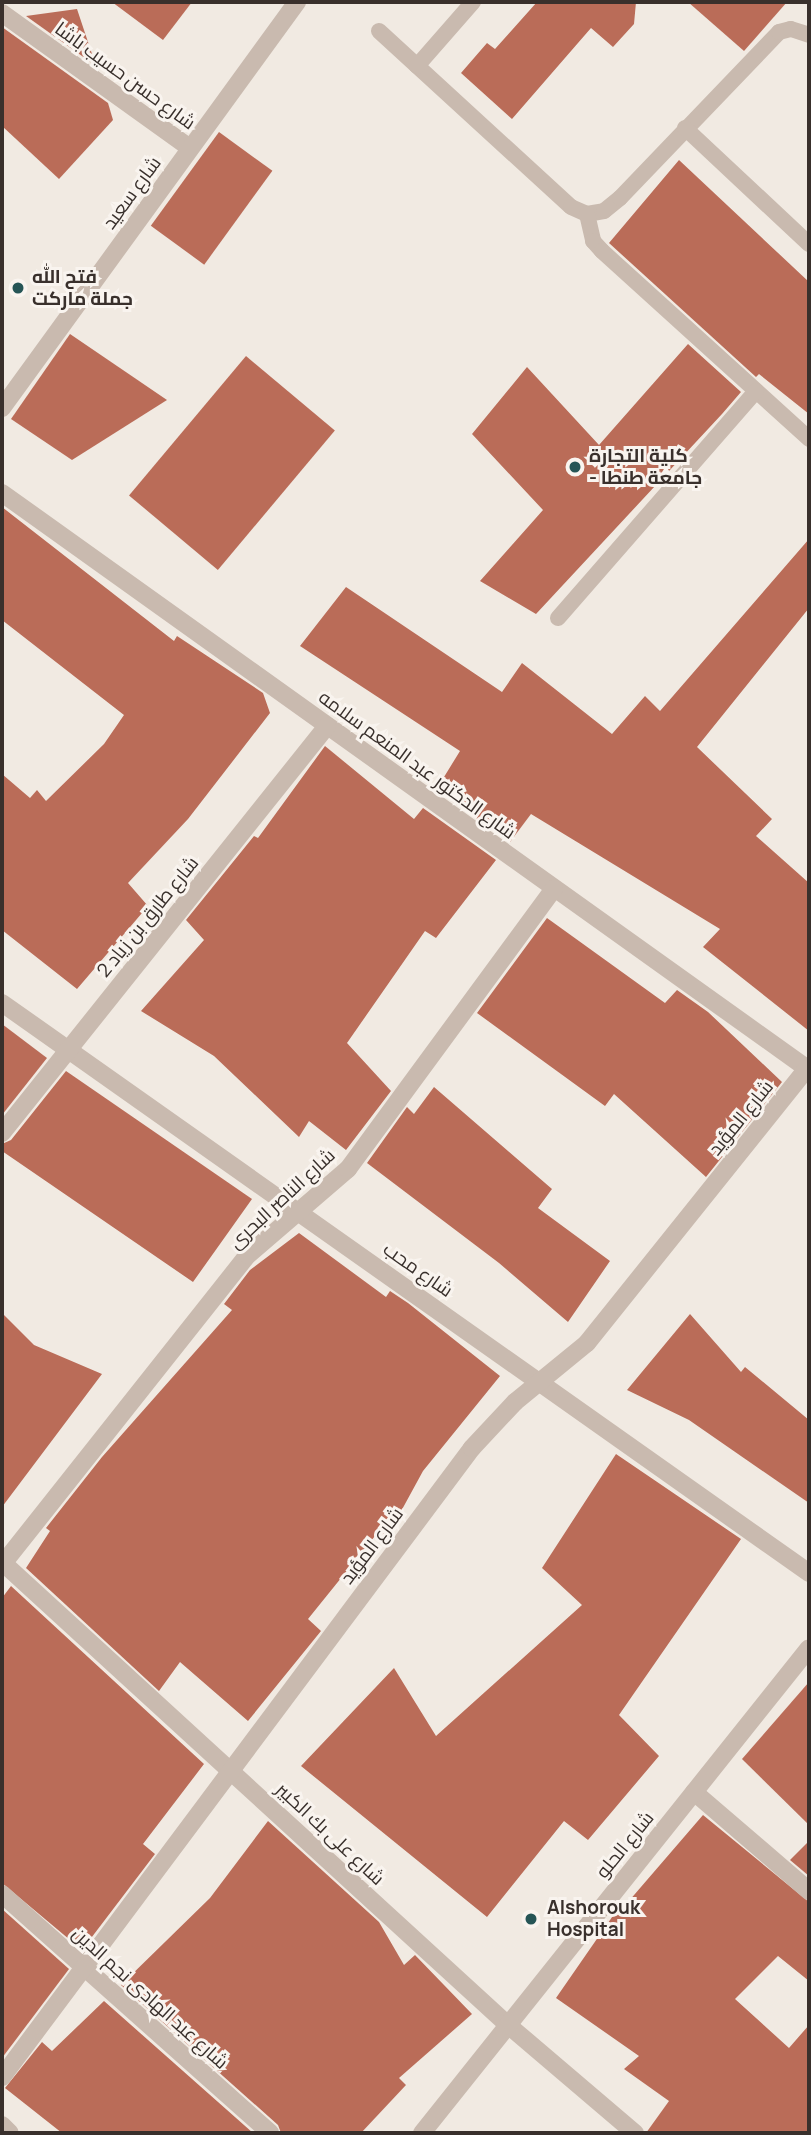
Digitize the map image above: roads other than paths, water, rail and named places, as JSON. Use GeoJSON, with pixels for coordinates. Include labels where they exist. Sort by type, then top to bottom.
{"type":"FeatureCollection","features":[{"type":"Feature","properties":{"kind":"street","name":"شارع سعيد"},"geometry":{"type":"LineString","coordinates":[[2,408],[297,2]]}},
{"type":"Feature","properties":{"kind":"street","name":"شارع حسن حسيب باشا"},"geometry":{"type":"LineString","coordinates":[[2,13],[190,148]]}},
{"type":"Feature","properties":{"kind":"street","name":"شارع الدكتور عبد المنعم سلامه"},"geometry":{"type":"LineString","coordinates":[[2,493],[808,1069]]}},
{"type":"Feature","properties":{"kind":"street","name":"شارع طارق بن زياد 2"},"geometry":{"type":"LineString","coordinates":[[2,1133],[327,726]]}},
{"type":"Feature","properties":{"kind":"street","name":"شارع الناصر البحرى"},"geometry":{"type":"LineString","coordinates":[[2,1563],[248,1255],[348,1169],[554,889]]}},
{"type":"Feature","properties":{"kind":"street","name":"شارع محب"},"geometry":{"type":"LineString","coordinates":[[2,1003],[809,1573]]}},
{"type":"Feature","properties":{"kind":"street","name":"شارع المؤيد"},"geometry":{"type":"LineString","coordinates":[[2,2077],[472,1448],[540,1382],[587,1343],[808,1069]]}},
{"type":"Feature","properties":{"kind":"street","name":"شارع على بك الكبير"},"geometry":{"type":"LineString","coordinates":[[2,1563],[508,2025],[635,2133]]}},
{"type":"Feature","properties":{"kind":"street","name":"شارع الحلو"},"geometry":{"type":"LineString","coordinates":[[422,2133],[809,1648]]}},
{"type":"Feature","properties":{"kind":"street"},"geometry":{"type":"LineString","coordinates":[[694,1792],[809,1891]]}},
{"type":"Feature","properties":{"kind":"street","name":"شارع عبد الهادى نجم الدين"},"geometry":{"type":"LineString","coordinates":[[2,1894],[270,2133]]}},
{"type":"Feature","properties":{"kind":"street"},"geometry":{"type":"LineString","coordinates":[[2,2125],[10,2133]]}},
{"type":"Feature","properties":{"kind":"lane"},"geometry":{"type":"LineString","coordinates":[[417,66],[473,2]]}},
{"type":"Feature","properties":{"kind":"lane"},"geometry":{"type":"LineString","coordinates":[[379,32],[571,207],[587,214],[604,211],[620,198],[779,32],[791,29],[809,35]]}},
{"type":"Feature","properties":{"kind":"lane"},"geometry":{"type":"LineString","coordinates":[[685,128],[809,244]]}},
{"type":"Feature","properties":{"kind":"lane"},"geometry":{"type":"LineString","coordinates":[[587,214],[593,241],[602,251],[809,439]]}},
{"type":"Feature","properties":{"kind":"lane"},"geometry":{"type":"LineString","coordinates":[[558,618],[756,391]]}},
{"type":"Feature","properties":{"kind":"place","name":"فتح الله جملة ماركت"},"geometry":{"type":"Point","coordinates":[18,288]}},
{"type":"Feature","properties":{"kind":"place","name":"كلية التجارة - جامعة طنطا"},"geometry":{"type":"Point","coordinates":[575,467]}},
{"type":"Feature","properties":{"kind":"place","name":"Alshorouk Hospital"},"geometry":{"type":"Point","coordinates":[531,1919]}}]}
